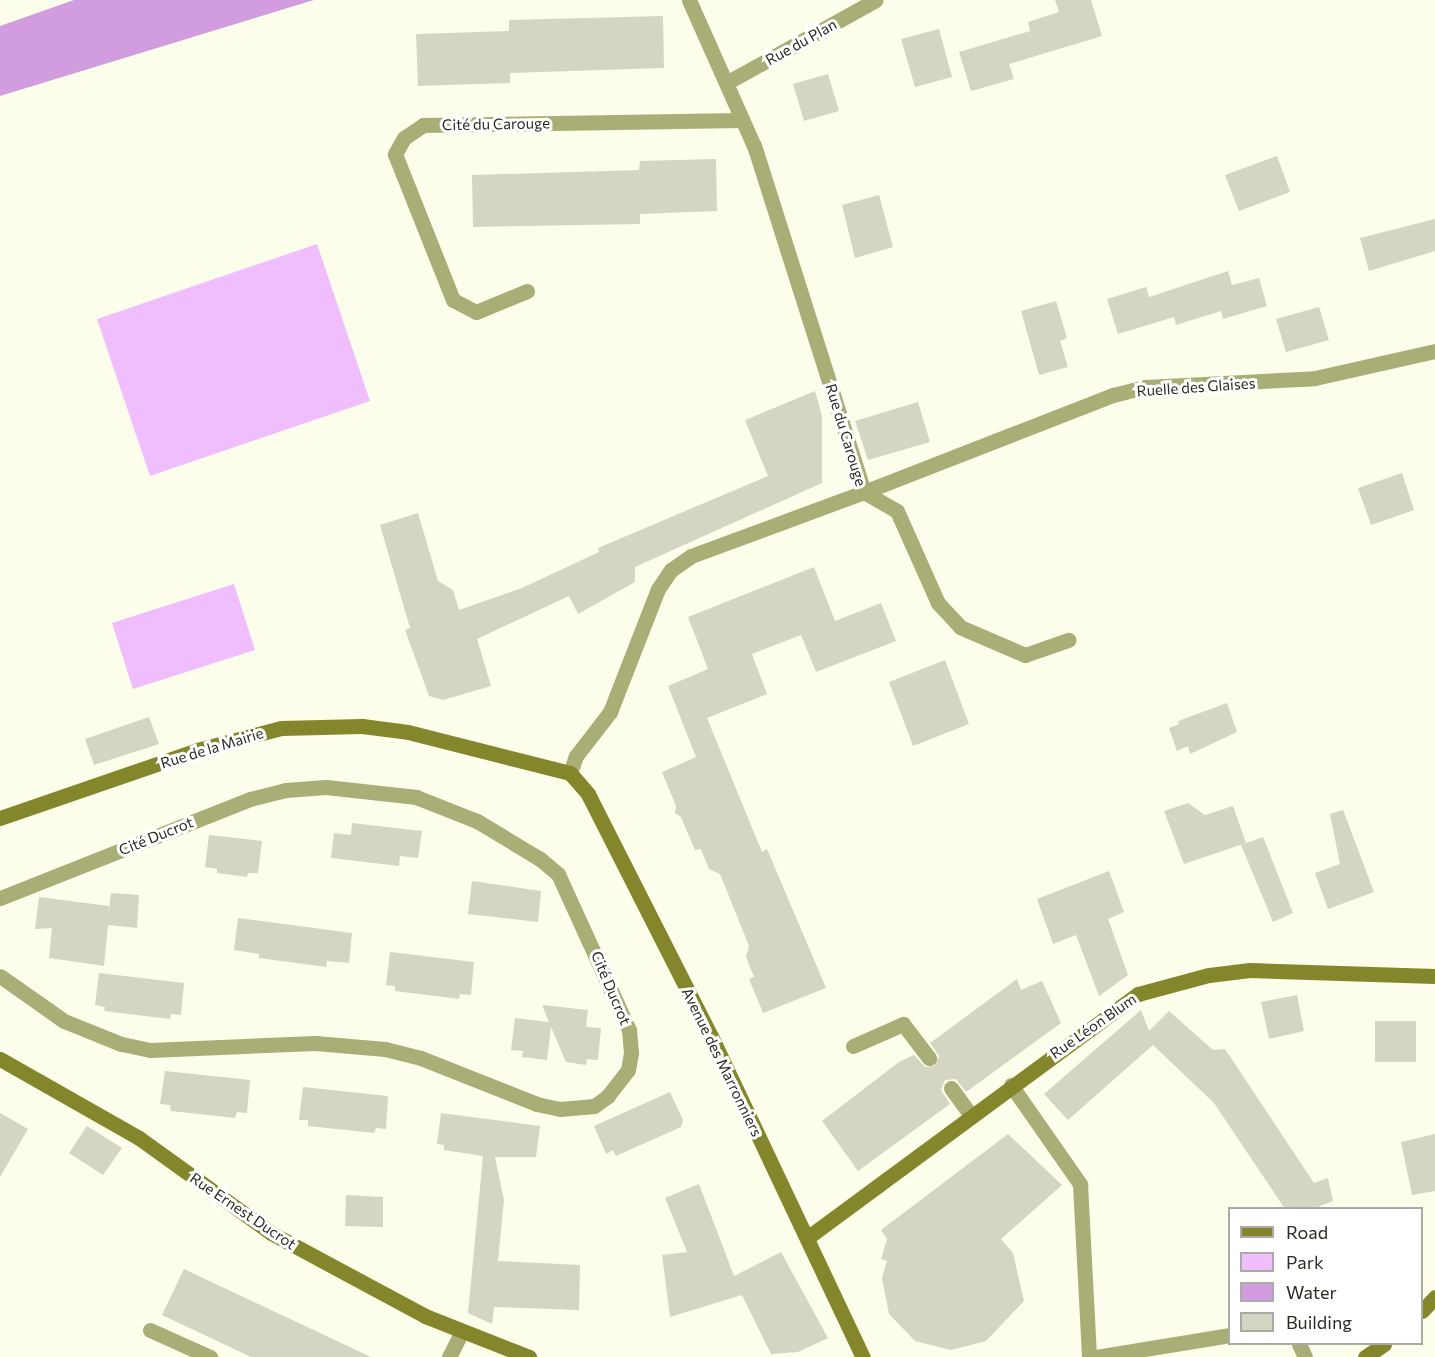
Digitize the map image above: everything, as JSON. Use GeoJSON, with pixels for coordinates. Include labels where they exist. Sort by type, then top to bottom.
{"type":"FeatureCollection","features":[{"type":"Feature","properties":{"kind":"main road","name":"Rue de la Mairie"},"geometry":{"type":"LineString","coordinates":[[0,818],[197,750],[281,728],[362,726],[408,732],[570,773]]}},
{"type":"Feature","properties":{"kind":"main road","name":"Avenue des Marronniers"},"geometry":{"type":"LineString","coordinates":[[570,773],[588,794],[807,1238],[863,1357]]}},
{"type":"Feature","properties":{"kind":"main road","name":"Rue Léon Blum"},"geometry":{"type":"LineString","coordinates":[[807,1238],[1011,1085],[1138,994],[1172,984],[1250,970],[1435,976]]}},
{"type":"Feature","properties":{"kind":"main road","name":"Rue Ernest Ducrot"},"geometry":{"type":"LineString","coordinates":[[0,1059],[139,1138],[271,1233],[461,1333],[529,1357]]}},
{"type":"Feature","properties":{"kind":"main road"},"geometry":{"type":"LineString","coordinates":[[1423,1310],[1435,1297]]}},
{"type":"Feature","properties":{"kind":"main road"},"geometry":{"type":"LineString","coordinates":[[1365,1357],[1383,1345]]}},
{"type":"Feature","properties":{"kind":"street","name":"Rue du Carouge"},"geometry":{"type":"LineString","coordinates":[[570,773],[576,756],[610,712],[658,589],[671,570],[691,556],[864,492],[774,204],[742,120],[689,0]]}},
{"type":"Feature","properties":{"kind":"street","name":"Rue du Plan"},"geometry":{"type":"LineString","coordinates":[[726,83],[876,0]]}},
{"type":"Feature","properties":{"kind":"street","name":"Cité du Carouge"},"geometry":{"type":"LineString","coordinates":[[527,291],[476,312],[453,300],[394,154],[404,138],[423,124],[742,120]]}},
{"type":"Feature","properties":{"kind":"street","name":"Ruelle des Glaises"},"geometry":{"type":"LineString","coordinates":[[864,492],[1113,395],[1146,387],[1315,378],[1435,351]]}},
{"type":"Feature","properties":{"kind":"street"},"geometry":{"type":"LineString","coordinates":[[864,492],[897,511],[938,603],[960,627],[1025,655],[1068,640]]}},
{"type":"Feature","properties":{"kind":"street","name":"Cité Ducrot"},"geometry":{"type":"LineString","coordinates":[[0,898],[259,797],[326,787],[416,797],[477,821],[540,859],[558,874],[629,1030],[631,1053],[628,1070],[608,1096],[594,1106],[560,1109],[537,1104],[421,1058],[385,1049],[315,1043],[150,1050],[121,1044],[64,1021],[0,976]]}},
{"type":"Feature","properties":{"kind":"street"},"geometry":{"type":"LineString","coordinates":[[853,1046],[903,1024],[929,1058]]}},
{"type":"Feature","properties":{"kind":"street"},"geometry":{"type":"LineString","coordinates":[[1011,1085],[1080,1184],[1089,1357]]}},
{"type":"Feature","properties":{"kind":"street"},"geometry":{"type":"LineString","coordinates":[[951,1088],[971,1116]]}},
{"type":"Feature","properties":{"kind":"street"},"geometry":{"type":"LineString","coordinates":[[150,1330],[210,1357]]}},
{"type":"Feature","properties":{"kind":"street"},"geometry":{"type":"LineString","coordinates":[[449,1357],[461,1333]]}},
{"type":"Feature","properties":{"kind":"street"},"geometry":{"type":"LineString","coordinates":[[1096,1357],[1228,1335]]}},
{"type":"Feature","properties":{"kind":"green space"},"geometry":{"type":"Polygon","coordinates":[[[317,244],[370,401],[150,476],[97,319],[317,244]]]}},
{"type":"Feature","properties":{"kind":"green space"},"geometry":{"type":"Polygon","coordinates":[[[234,584],[255,650],[133,689],[112,623],[234,584]]]}},
{"type":"Feature","properties":{"kind":"water"},"geometry":{"type":"Polygon","coordinates":[[[74,0],[314,0],[0,96],[0,26],[74,0]]]}},
{"type":"Feature","properties":{"kind":"building"},"geometry":{"type":"Polygon","coordinates":[[[1055,0],[1091,0],[1102,36],[1009,64],[1014,79],[971,91],[959,52],[1030,31],[1028,22],[1059,12],[1055,0]]]}},
{"type":"Feature","properties":{"kind":"building"},"geometry":{"type":"Polygon","coordinates":[[[663,16],[664,68],[510,73],[510,83],[418,86],[416,34],[509,31],[509,20],[663,16]]]}},
{"type":"Feature","properties":{"kind":"building"},"geometry":{"type":"Polygon","coordinates":[[[939,29],[952,77],[915,87],[901,39],[939,29]]]}},
{"type":"Feature","properties":{"kind":"building"},"geometry":{"type":"Polygon","coordinates":[[[828,74],[839,111],[804,121],[793,84],[828,74]]]}},
{"type":"Feature","properties":{"kind":"building"},"geometry":{"type":"Polygon","coordinates":[[[1277,156],[1290,192],[1239,211],[1225,175],[1277,156]]]}},
{"type":"Feature","properties":{"kind":"building"},"geometry":{"type":"Polygon","coordinates":[[[716,159],[717,211],[640,214],[640,224],[473,227],[472,175],[639,170],[640,161],[716,159]]]}},
{"type":"Feature","properties":{"kind":"building"},"geometry":{"type":"Polygon","coordinates":[[[879,195],[893,247],[855,258],[842,205],[879,195]]]}},
{"type":"Feature","properties":{"kind":"building"},"geometry":{"type":"Polygon","coordinates":[[[1435,219],[1435,251],[1369,271],[1360,238],[1435,219]]]}},
{"type":"Feature","properties":{"kind":"building"},"geometry":{"type":"Polygon","coordinates":[[[1228,271],[1232,285],[1259,278],[1267,306],[1223,319],[1221,311],[1176,325],[1174,317],[1118,334],[1107,299],[1146,287],[1149,297],[1228,271]]]}},
{"type":"Feature","properties":{"kind":"building"},"geometry":{"type":"Polygon","coordinates":[[[1056,301],[1067,338],[1060,341],[1068,367],[1039,375],[1021,311],[1056,301]]]}},
{"type":"Feature","properties":{"kind":"building"},"geometry":{"type":"Polygon","coordinates":[[[1319,307],[1329,340],[1286,352],[1276,319],[1319,307]]]}},
{"type":"Feature","properties":{"kind":"building"},"geometry":{"type":"Polygon","coordinates":[[[815,391],[822,416],[822,483],[635,567],[635,582],[578,614],[569,596],[477,639],[491,686],[443,700],[429,696],[405,630],[410,628],[380,525],[418,513],[438,581],[453,590],[459,610],[522,588],[599,552],[598,548],[768,476],[745,420],[815,391]]]}},
{"type":"Feature","properties":{"kind":"building"},"geometry":{"type":"Polygon","coordinates":[[[918,402],[930,442],[868,460],[855,421],[918,402]]]}},
{"type":"Feature","properties":{"kind":"building"},"geometry":{"type":"Polygon","coordinates":[[[1402,473],[1414,510],[1371,525],[1358,488],[1402,473]]]}},
{"type":"Feature","properties":{"kind":"building"},"geometry":{"type":"Polygon","coordinates":[[[814,567],[835,621],[881,603],[896,641],[816,672],[801,635],[752,654],[767,694],[707,718],[762,852],[767,849],[826,988],[763,1013],[749,979],[754,977],[746,957],[749,946],[720,874],[709,869],[701,849],[695,850],[681,817],[675,813],[676,806],[662,772],[696,757],[668,686],[708,669],[688,617],[814,567]]]}},
{"type":"Feature","properties":{"kind":"building"},"geometry":{"type":"Polygon","coordinates":[[[945,660],[969,724],[913,746],[889,682],[945,660]]]}},
{"type":"Feature","properties":{"kind":"building"},"geometry":{"type":"Polygon","coordinates":[[[1227,703],[1237,732],[1190,754],[1188,746],[1177,751],[1169,728],[1179,724],[1178,721],[1227,703]]]}},
{"type":"Feature","properties":{"kind":"building"},"geometry":{"type":"Polygon","coordinates":[[[149,717],[159,744],[94,765],[85,739],[149,717]]]}},
{"type":"Feature","properties":{"kind":"building"},"geometry":{"type":"Polygon","coordinates":[[[1188,803],[1205,815],[1233,806],[1246,843],[1184,864],[1164,811],[1188,803]]]}},
{"type":"Feature","properties":{"kind":"building"},"geometry":{"type":"Polygon","coordinates":[[[1343,810],[1374,892],[1328,909],[1315,873],[1340,864],[1330,814],[1343,810]]]}},
{"type":"Feature","properties":{"kind":"building"},"geometry":{"type":"Polygon","coordinates":[[[352,823],[422,831],[418,858],[400,856],[399,866],[331,858],[334,833],[351,835],[352,823]]]}},
{"type":"Feature","properties":{"kind":"building"},"geometry":{"type":"Polygon","coordinates":[[[209,835],[262,841],[258,873],[248,873],[247,877],[217,873],[217,869],[205,867],[209,835]]]}},
{"type":"Feature","properties":{"kind":"building"},"geometry":{"type":"Polygon","coordinates":[[[1263,837],[1293,913],[1273,922],[1241,845],[1263,837]]]}},
{"type":"Feature","properties":{"kind":"building"},"geometry":{"type":"Polygon","coordinates":[[[1109,871],[1124,912],[1108,919],[1128,975],[1099,996],[1076,935],[1053,944],[1037,899],[1109,871]]]}},
{"type":"Feature","properties":{"kind":"building"},"geometry":{"type":"Polygon","coordinates":[[[472,881],[541,891],[538,922],[468,914],[472,881]]]}},
{"type":"Feature","properties":{"kind":"building"},"geometry":{"type":"Polygon","coordinates":[[[111,893],[139,895],[137,928],[108,925],[104,966],[49,958],[52,928],[35,929],[39,897],[109,906],[108,918],[111,893]]]}},
{"type":"Feature","properties":{"kind":"building"},"geometry":{"type":"Polygon","coordinates":[[[238,918],[352,933],[349,963],[327,961],[326,967],[259,958],[259,954],[234,950],[238,918]]]}},
{"type":"Feature","properties":{"kind":"building"},"geometry":{"type":"Polygon","coordinates":[[[390,952],[474,962],[471,995],[460,994],[459,999],[395,991],[395,986],[386,985],[390,952]]]}},
{"type":"Feature","properties":{"kind":"building"},"geometry":{"type":"Polygon","coordinates":[[[99,973],[184,983],[181,1015],[171,1014],[170,1019],[104,1011],[105,1007],[95,1005],[99,973]]]}},
{"type":"Feature","properties":{"kind":"building"},"geometry":{"type":"Polygon","coordinates":[[[1017,979],[1021,990],[1042,981],[1061,1023],[966,1092],[956,1079],[945,1080],[941,1090],[950,1104],[858,1171],[822,1121],[899,1062],[914,1055],[925,1067],[934,1066],[939,1056],[930,1043],[1017,979]]]}},
{"type":"Feature","properties":{"kind":"building"},"geometry":{"type":"Polygon","coordinates":[[[1297,995],[1304,1031],[1269,1039],[1261,1002],[1297,995]]]}},
{"type":"Feature","properties":{"kind":"building"},"geometry":{"type":"Polygon","coordinates":[[[542,1005],[588,1010],[586,1027],[601,1028],[598,1060],[587,1059],[586,1065],[566,1062],[551,1027],[547,1060],[522,1057],[523,1051],[511,1050],[515,1018],[549,1022],[542,1005]]]}},
{"type":"Feature","properties":{"kind":"building"},"geometry":{"type":"Polygon","coordinates":[[[1141,1010],[1149,1031],[1169,1011],[1213,1050],[1225,1049],[1314,1183],[1328,1178],[1333,1201],[1318,1207],[1284,1207],[1214,1103],[1153,1045],[1068,1120],[1044,1094],[1141,1010]]]}},
{"type":"Feature","properties":{"kind":"building"},"geometry":{"type":"Polygon","coordinates":[[[1375,1021],[1416,1021],[1416,1062],[1375,1062],[1375,1021]]]}},
{"type":"Feature","properties":{"kind":"building"},"geometry":{"type":"Polygon","coordinates":[[[165,1071],[250,1080],[247,1113],[237,1112],[235,1118],[171,1111],[170,1105],[160,1104],[165,1071]]]}},
{"type":"Feature","properties":{"kind":"building"},"geometry":{"type":"Polygon","coordinates":[[[303,1087],[388,1096],[386,1129],[376,1128],[374,1133],[308,1126],[308,1120],[299,1120],[303,1087]]]}},
{"type":"Feature","properties":{"kind":"building"},"geometry":{"type":"Polygon","coordinates":[[[670,1092],[683,1120],[681,1127],[616,1156],[613,1150],[606,1154],[594,1126],[670,1092]]]}},
{"type":"Feature","properties":{"kind":"building"},"geometry":{"type":"Polygon","coordinates":[[[0,1113],[28,1129],[0,1177],[0,1113]]]}},
{"type":"Feature","properties":{"kind":"building"},"geometry":{"type":"Polygon","coordinates":[[[441,1113],[540,1126],[536,1157],[495,1157],[504,1200],[498,1261],[580,1265],[579,1310],[494,1307],[492,1324],[468,1313],[483,1156],[444,1150],[444,1145],[437,1144],[441,1113]]]}},
{"type":"Feature","properties":{"kind":"building"},"geometry":{"type":"Polygon","coordinates":[[[87,1126],[122,1148],[103,1175],[69,1153],[87,1126]]]}},
{"type":"Feature","properties":{"kind":"building"},"geometry":{"type":"Polygon","coordinates":[[[1008,1134],[1062,1185],[1001,1239],[1013,1253],[1024,1301],[986,1341],[951,1350],[915,1341],[889,1314],[882,1278],[887,1261],[881,1259],[887,1239],[881,1230],[1008,1134]]]}},
{"type":"Feature","properties":{"kind":"building"},"geometry":{"type":"Polygon","coordinates":[[[1435,1134],[1435,1191],[1412,1195],[1401,1142],[1435,1134]]]}},
{"type":"Feature","properties":{"kind":"building"},"geometry":{"type":"Polygon","coordinates":[[[699,1184],[734,1276],[781,1252],[828,1338],[798,1352],[771,1354],[742,1295],[670,1317],[662,1255],[687,1252],[665,1198],[699,1184]]]}},
{"type":"Feature","properties":{"kind":"building"},"geometry":{"type":"Polygon","coordinates":[[[346,1195],[383,1197],[383,1227],[345,1226],[346,1195]]]}},
{"type":"Feature","properties":{"kind":"building"},"geometry":{"type":"Polygon","coordinates":[[[184,1269],[371,1357],[251,1357],[162,1315],[184,1269]]]}}]}
